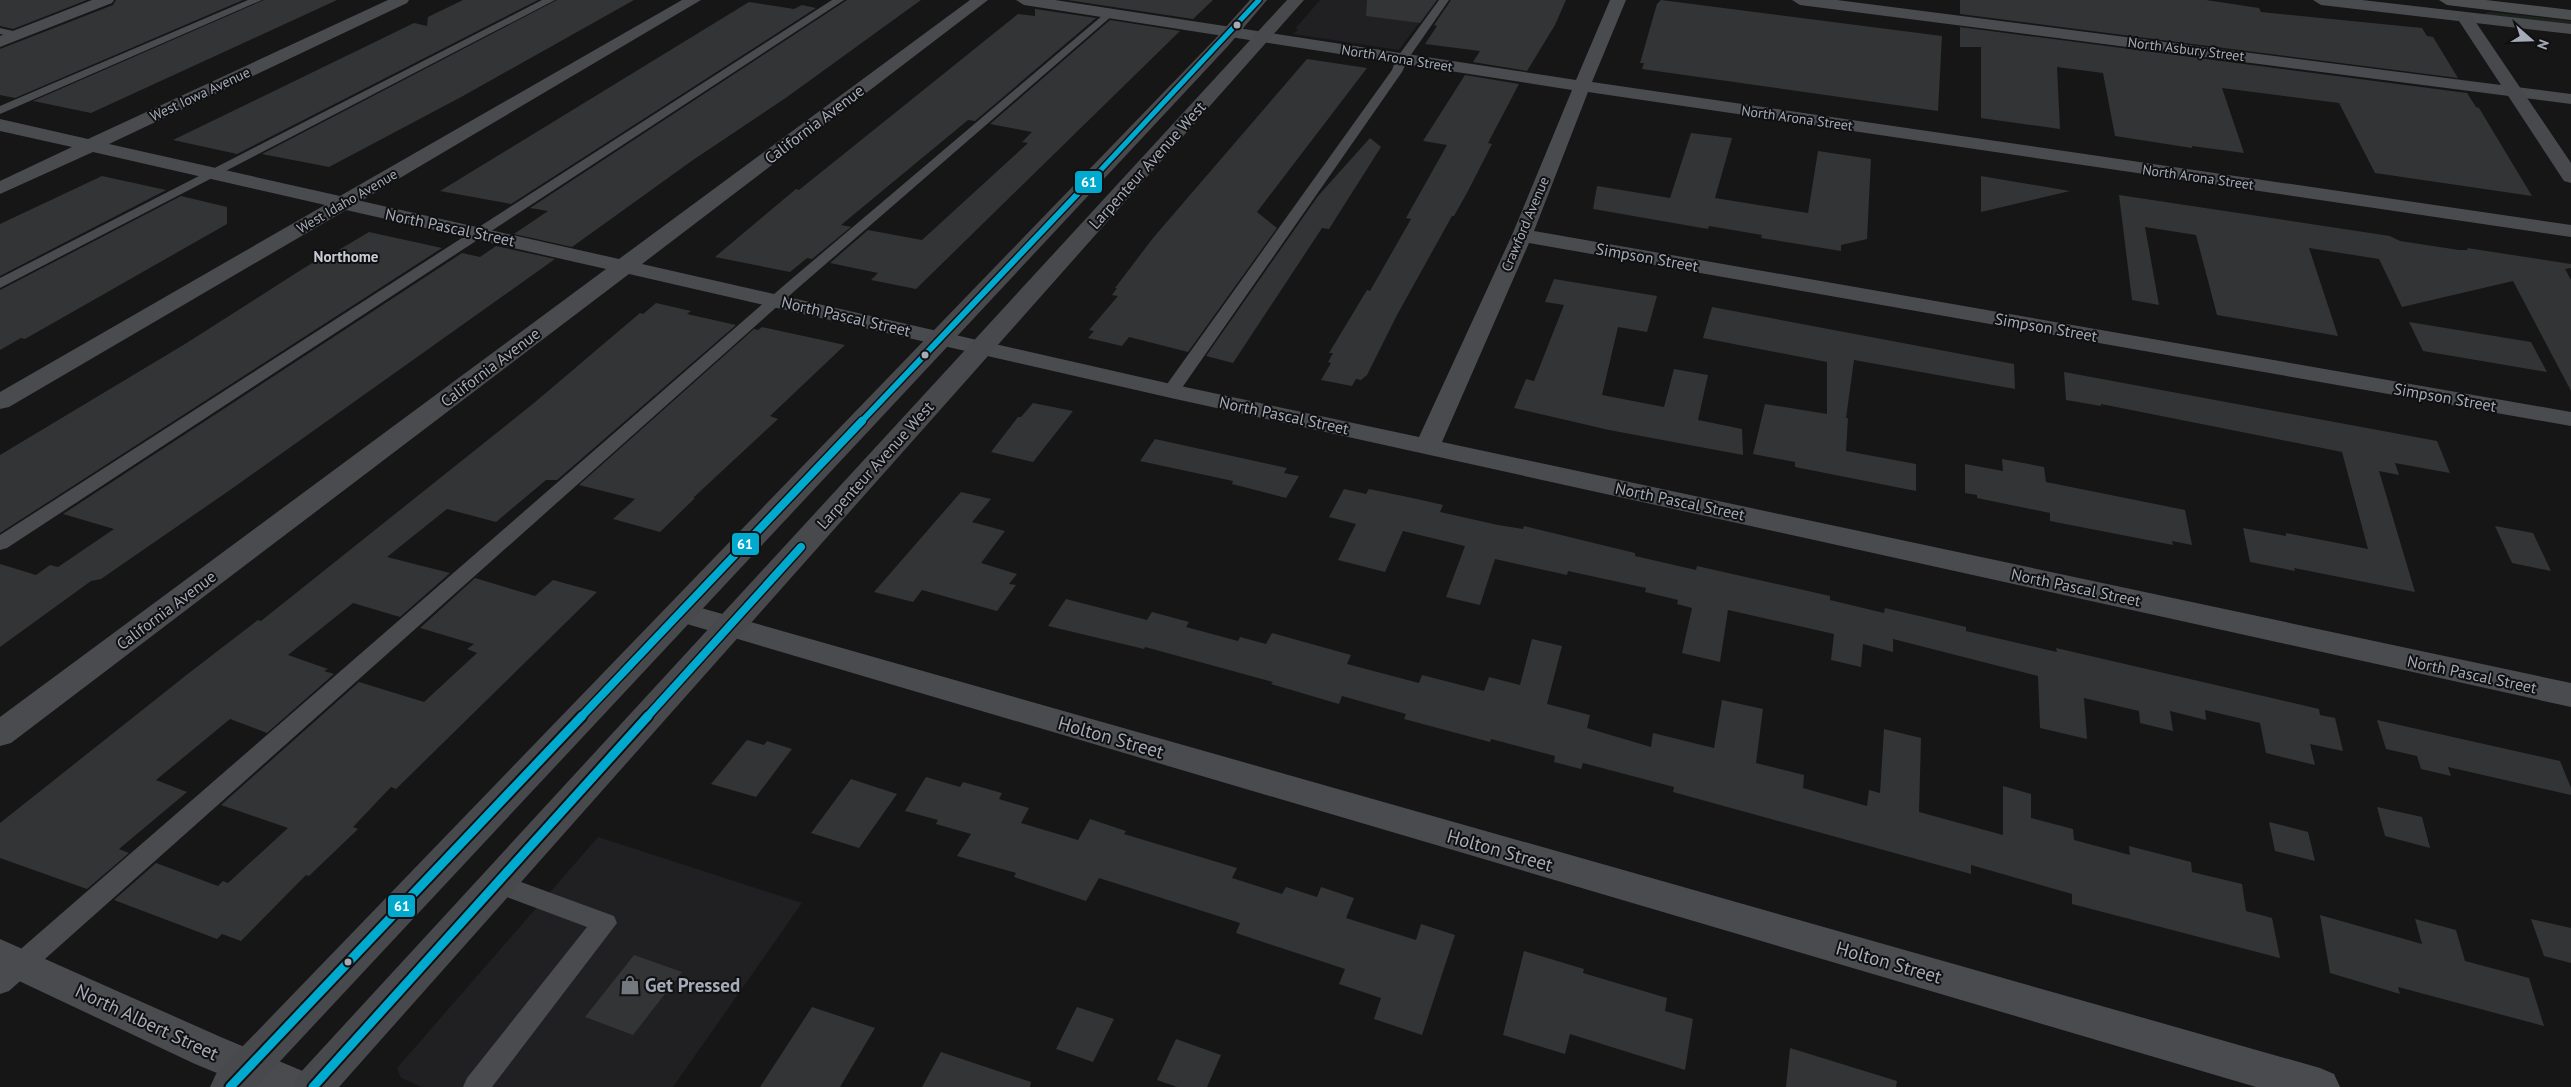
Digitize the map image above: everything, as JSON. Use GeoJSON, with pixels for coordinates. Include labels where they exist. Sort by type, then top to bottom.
{"type":"FeatureCollection","features":[{"type":"Feature","properties":{"kind":"main road","name":"Larpenteur Avenue West"},"geometry":{"type":"LineString","coordinates":[[239,1078],[1232,32],[1259,0]]}},
{"type":"Feature","properties":{"kind":"main road","name":"Larpenteur Avenue West"},"geometry":{"type":"LineString","coordinates":[[313,1087],[1296,0]]}},
{"type":"Feature","properties":{"kind":"main road"},"geometry":{"type":"LineString","coordinates":[[2448,0],[2571,15]]}},
{"type":"Feature","properties":{"kind":"main road"},"geometry":{"type":"LineString","coordinates":[[2564,0],[2571,1]]}},
{"type":"Feature","properties":{"kind":"main road"},"geometry":{"type":"LineString","coordinates":[[2465,18],[2571,177]]}},
{"type":"Feature","properties":{"kind":"street"},"geometry":{"type":"LineString","coordinates":[[0,42],[106,0]]}},
{"type":"Feature","properties":{"kind":"street","name":"West Iowa Avenue"},"geometry":{"type":"LineString","coordinates":[[0,188],[401,0]]}},
{"type":"Feature","properties":{"kind":"street","name":"West Idaho Avenue"},"geometry":{"type":"LineString","coordinates":[[0,402],[693,0]]}},
{"type":"Feature","properties":{"kind":"street","name":"California Avenue"},"geometry":{"type":"LineString","coordinates":[[0,734],[980,0]]}},
{"type":"Feature","properties":{"kind":"street","name":"Crawford Avenue"},"geometry":{"type":"LineString","coordinates":[[1427,446],[1522,235],[1618,0]]}},
{"type":"Feature","properties":{"kind":"street","name":"North Asbury Street"},"geometry":{"type":"LineString","coordinates":[[1800,0],[2571,99]]}},
{"type":"Feature","properties":{"kind":"street"},"geometry":{"type":"LineString","coordinates":[[2321,0],[2571,29]]}},
{"type":"Feature","properties":{"kind":"street"},"geometry":{"type":"LineString","coordinates":[[2448,0],[2465,18]]}},
{"type":"Feature","properties":{"kind":"street","name":"North Arona Street"},"geometry":{"type":"LineString","coordinates":[[1032,1],[1582,86],[2571,231]]}},
{"type":"Feature","properties":{"kind":"street","name":"North Pascal Street"},"geometry":{"type":"LineString","coordinates":[[0,125],[982,346],[1171,391],[2571,695]]}},
{"type":"Feature","properties":{"kind":"street","name":"Simpson Street"},"geometry":{"type":"LineString","coordinates":[[1522,235],[2571,419]]}},
{"type":"Feature","properties":{"kind":"street","name":"Holton Street"},"geometry":{"type":"LineString","coordinates":[[680,612],[2320,1087]]}},
{"type":"Feature","properties":{"kind":"street","name":"North Albert Street"},"geometry":{"type":"LineString","coordinates":[[7,967],[239,1078],[296,1087]]}},
{"type":"Feature","properties":{"kind":"lane"},"geometry":{"type":"LineString","coordinates":[[0,110],[257,0]]}},
{"type":"Feature","properties":{"kind":"lane"},"geometry":{"type":"LineString","coordinates":[[0,284],[550,0]]}},
{"type":"Feature","properties":{"kind":"lane"},"geometry":{"type":"LineString","coordinates":[[0,544],[839,0]]}},
{"type":"Feature","properties":{"kind":"lane"},"geometry":{"type":"LineString","coordinates":[[1171,391],[1398,70],[1402,59],[1444,0]]}},
{"type":"Feature","properties":{"kind":"lane"},"geometry":{"type":"LineString","coordinates":[[7,967],[1109,13]]}},
{"type":"Feature","properties":{"kind":"lane"},"geometry":{"type":"LineString","coordinates":[[0,32],[18,35]]}},
{"type":"Feature","properties":{"kind":"lane"},"geometry":{"type":"LineString","coordinates":[[476,1087],[605,923],[496,883]]}},
{"type":"Feature","properties":{"kind":"shaded area"},"geometry":{"type":"Polygon","coordinates":[[[1320,0],[1436,0],[1399,50],[1293,34],[1320,0]]]}},
{"type":"Feature","properties":{"kind":"shaded area"},"geometry":{"type":"Polygon","coordinates":[[[2490,12],[2571,21],[2571,26],[2490,16],[2484,13],[2490,12]]]}},
{"type":"Feature","properties":{"kind":"shaded area"},"geometry":{"type":"Polygon","coordinates":[[[598,837],[802,903],[673,1087],[422,1087],[401,1078],[397,1068],[598,837]]]}},
{"type":"Feature","properties":{"kind":"building"},"geometry":{"type":"Polygon","coordinates":[[[0,0],[87,0],[13,29],[0,26],[0,0]]]}},
{"type":"Feature","properties":{"kind":"building"},"geometry":{"type":"Polygon","coordinates":[[[116,0],[243,0],[15,98],[0,95],[0,49],[113,5],[116,0]]]}},
{"type":"Feature","properties":{"kind":"building"},"geometry":{"type":"Polygon","coordinates":[[[264,0],[337,0],[91,113],[33,101],[264,0]]]}},
{"type":"Feature","properties":{"kind":"building"},"geometry":{"type":"Polygon","coordinates":[[[463,0],[538,0],[237,154],[173,140],[414,23],[427,26],[428,17],[463,0]]]}},
{"type":"Feature","properties":{"kind":"building"},"geometry":{"type":"Polygon","coordinates":[[[557,0],[634,0],[463,96],[329,167],[262,154],[557,0]]]}},
{"type":"Feature","properties":{"kind":"building"},"geometry":{"type":"Polygon","coordinates":[[[847,0],[921,0],[787,97],[693,160],[572,247],[514,234],[548,211],[530,208],[847,0]]]}},
{"type":"Feature","properties":{"kind":"building"},"geometry":{"type":"Polygon","coordinates":[[[1067,0],[1213,0],[1193,19],[1067,0]]]}},
{"type":"Feature","properties":{"kind":"building"},"geometry":{"type":"Polygon","coordinates":[[[1367,0],[1437,0],[1420,23],[1366,16],[1367,0]]]}},
{"type":"Feature","properties":{"kind":"building"},"geometry":{"type":"Polygon","coordinates":[[[1451,0],[1566,0],[1555,25],[1527,71],[1473,62],[1480,51],[1425,44],[1437,26],[1434,25],[1451,0]]]}},
{"type":"Feature","properties":{"kind":"building"},"geometry":{"type":"Polygon","coordinates":[[[1661,0],[1942,36],[1938,111],[1642,69],[1644,63],[1640,63],[1657,4],[1661,0]]]}},
{"type":"Feature","properties":{"kind":"building"},"geometry":{"type":"Polygon","coordinates":[[[1960,0],[2206,0],[2259,8],[2261,12],[2422,28],[2427,36],[2433,37],[2458,78],[1960,14],[1960,0]]]}},
{"type":"Feature","properties":{"kind":"building"},"geometry":{"type":"Polygon","coordinates":[[[749,2],[794,9],[802,5],[816,8],[511,204],[440,191],[749,2]]]}},
{"type":"Feature","properties":{"kind":"building"},"geometry":{"type":"Polygon","coordinates":[[[1035,9],[1096,18],[975,121],[968,120],[841,225],[851,227],[812,259],[807,258],[790,272],[715,257],[796,189],[799,190],[1018,14],[1035,16],[1035,9]]]}},
{"type":"Feature","properties":{"kind":"building"},"geometry":{"type":"Polygon","coordinates":[[[1110,20],[1180,31],[916,289],[871,280],[878,273],[830,263],[868,230],[922,240],[1028,143],[1022,142],[1032,132],[990,124],[1110,20]]]}},
{"type":"Feature","properties":{"kind":"building"},"geometry":{"type":"Polygon","coordinates":[[[1960,27],[2467,93],[2476,107],[2479,108],[2532,196],[2375,173],[2339,103],[2222,88],[2244,153],[2192,146],[2192,148],[2115,136],[2103,73],[2057,67],[2060,129],[1981,118],[1981,47],[1960,47],[1960,27]]]}},
{"type":"Feature","properties":{"kind":"building"},"geometry":{"type":"Polygon","coordinates":[[[1307,59],[1367,68],[1257,212],[1277,228],[1188,352],[1129,337],[1122,346],[1088,338],[1094,331],[1089,330],[1118,296],[1112,295],[1117,288],[1115,288],[1153,238],[1307,59]]]}},
{"type":"Feature","properties":{"kind":"building"},"geometry":{"type":"Polygon","coordinates":[[[1465,75],[1519,84],[1488,143],[1492,144],[1468,191],[1397,315],[1367,375],[1361,380],[1356,379],[1352,386],[1321,380],[1331,363],[1328,362],[1333,353],[1329,353],[1367,290],[1370,291],[1411,219],[1406,218],[1447,145],[1423,141],[1465,75]]]}},
{"type":"Feature","properties":{"kind":"building"},"geometry":{"type":"Polygon","coordinates":[[[1691,133],[1732,138],[1715,198],[1808,213],[1818,151],[1871,159],[1867,239],[1841,245],[1841,251],[1761,238],[1762,235],[1709,226],[1708,229],[1593,209],[1597,186],[1670,198],[1691,133]]]}},
{"type":"Feature","properties":{"kind":"building"},"geometry":{"type":"Polygon","coordinates":[[[1370,138],[1381,147],[1329,229],[1322,228],[1233,363],[1206,356],[1318,196],[1370,138]]]}},
{"type":"Feature","properties":{"kind":"building"},"geometry":{"type":"Polygon","coordinates":[[[102,176],[166,190],[0,276],[0,224],[102,176]]]}},
{"type":"Feature","properties":{"kind":"building"},"geometry":{"type":"Polygon","coordinates":[[[1981,176],[2070,191],[1981,212],[1981,176]]]}},
{"type":"Feature","properties":{"kind":"building"},"geometry":{"type":"Polygon","coordinates":[[[2119,195],[2390,236],[2400,241],[2459,250],[2468,250],[2467,248],[2571,264],[2571,268],[2565,269],[2571,280],[2571,391],[2513,281],[2402,307],[2379,259],[2309,248],[2338,336],[2217,315],[2196,235],[2145,227],[2159,305],[2132,300],[2119,195]]]}},
{"type":"Feature","properties":{"kind":"building"},"geometry":{"type":"Polygon","coordinates":[[[181,196],[227,207],[227,224],[25,339],[21,338],[0,350],[0,290],[181,196]]]}},
{"type":"Feature","properties":{"kind":"building"},"geometry":{"type":"Polygon","coordinates":[[[369,232],[442,248],[0,533],[0,455],[185,344],[304,268],[319,259],[322,260],[369,232]]]}},
{"type":"Feature","properties":{"kind":"building"},"geometry":{"type":"Polygon","coordinates":[[[496,246],[555,259],[230,490],[101,579],[91,581],[0,647],[0,564],[36,575],[50,565],[58,567],[114,529],[63,514],[462,253],[480,257],[496,246]]]}},
{"type":"Feature","properties":{"kind":"building"},"geometry":{"type":"Polygon","coordinates":[[[1554,279],[1657,296],[1647,332],[1618,327],[1602,395],[1664,407],[1674,369],[1708,375],[1698,420],[1742,429],[1743,455],[1609,430],[1514,408],[1526,379],[1534,381],[1564,305],[1545,302],[1554,279]]]}},
{"type":"Feature","properties":{"kind":"building"},"geometry":{"type":"Polygon","coordinates":[[[656,303],[691,311],[687,314],[736,325],[557,480],[546,480],[496,522],[447,509],[387,557],[450,573],[400,617],[353,603],[288,655],[328,669],[324,671],[334,674],[267,733],[230,719],[156,780],[187,792],[119,849],[129,853],[87,889],[0,858],[0,823],[189,673],[258,620],[261,621],[534,403],[640,313],[643,314],[656,303]]]}},
{"type":"Feature","properties":{"kind":"building"},"geometry":{"type":"Polygon","coordinates":[[[1712,307],[2014,364],[2015,389],[1854,360],[1846,418],[1848,418],[1846,451],[1916,464],[1916,491],[1795,467],[1795,462],[1753,454],[1765,404],[1827,414],[1827,362],[1703,338],[1712,307]]]}},
{"type":"Feature","properties":{"kind":"building"},"geometry":{"type":"Polygon","coordinates":[[[2409,322],[2531,342],[2547,372],[2423,351],[2409,322]]]}},
{"type":"Feature","properties":{"kind":"building"},"geometry":{"type":"Polygon","coordinates":[[[762,327],[845,345],[770,416],[778,419],[693,498],[695,498],[660,532],[613,519],[635,499],[579,485],[754,329],[758,330],[762,327]]]}},
{"type":"Feature","properties":{"kind":"building"},"geometry":{"type":"Polygon","coordinates":[[[2064,372],[2437,441],[2450,473],[2395,463],[2399,475],[2379,471],[2415,592],[2294,568],[2295,571],[2250,562],[2243,528],[2286,536],[2286,533],[2368,549],[2342,452],[2101,404],[2101,406],[2066,400],[2064,372]]]}},
{"type":"Feature","properties":{"kind":"building"},"geometry":{"type":"Polygon","coordinates":[[[1033,403],[1073,411],[1033,462],[991,452],[1018,417],[1021,417],[1033,403]]]}},
{"type":"Feature","properties":{"kind":"building"},"geometry":{"type":"Polygon","coordinates":[[[1155,439],[1287,468],[1284,473],[1299,476],[1286,498],[1232,484],[1233,481],[1140,461],[1155,439]]]}},
{"type":"Feature","properties":{"kind":"building"},"geometry":{"type":"Polygon","coordinates":[[[2002,459],[2044,467],[2046,482],[2185,510],[2192,545],[2172,541],[2173,545],[2050,521],[2050,513],[1977,498],[1977,495],[1965,493],[1965,464],[2003,471],[2002,459]]]}},
{"type":"Feature","properties":{"kind":"building"},"geometry":{"type":"Polygon","coordinates":[[[1344,489],[1366,494],[1369,489],[1417,499],[1443,505],[1440,512],[1498,525],[1523,529],[1524,526],[1635,553],[1635,556],[1696,570],[1697,566],[1830,596],[1830,600],[1884,613],[1885,608],[1966,627],[1966,631],[2057,652],[2056,648],[2319,709],[2320,715],[2335,718],[2343,751],[2310,744],[2315,765],[2266,753],[2260,723],[2205,710],[2206,720],[2170,711],[2173,731],[2140,723],[2139,711],[2084,698],[2087,739],[2040,728],[2038,676],[1893,639],[1893,652],[1863,644],[1861,667],[1831,660],[1834,634],[1728,610],[1720,662],[1682,653],[1692,608],[1677,604],[1678,600],[1645,592],[1646,588],[1568,571],[1567,575],[1495,559],[1480,605],[1446,597],[1465,546],[1403,531],[1385,572],[1338,560],[1356,524],[1329,517],[1344,489]]]}},
{"type":"Feature","properties":{"kind":"building"},"geometry":{"type":"Polygon","coordinates":[[[961,492],[991,499],[972,522],[1005,531],[981,563],[1017,574],[1009,584],[1016,585],[997,611],[922,590],[913,602],[874,592],[961,492]]]}},
{"type":"Feature","properties":{"kind":"building"},"geometry":{"type":"Polygon","coordinates":[[[2495,526],[2533,533],[2551,571],[2512,563],[2495,526]]]}},
{"type":"Feature","properties":{"kind":"building"},"geometry":{"type":"Polygon","coordinates":[[[475,578],[535,596],[553,580],[597,592],[396,789],[391,787],[353,827],[358,829],[309,876],[306,875],[241,941],[222,934],[217,939],[114,900],[156,863],[218,886],[223,881],[228,883],[288,828],[221,805],[359,682],[424,702],[477,653],[467,649],[474,644],[420,628],[475,578]]]}},
{"type":"Feature","properties":{"kind":"building"},"geometry":{"type":"Polygon","coordinates":[[[1066,599],[1147,620],[1152,612],[1189,622],[1186,627],[1238,641],[1240,637],[1266,644],[1272,633],[1351,655],[1347,664],[1419,683],[1422,675],[1484,691],[1489,677],[1520,685],[1532,639],[1562,646],[1547,704],[1590,715],[1587,728],[1651,747],[1653,733],[1714,748],[1722,700],[1763,709],[1756,763],[1804,775],[1803,788],[1867,806],[1869,790],[1880,793],[1884,729],[1921,738],[1919,812],[2003,835],[2003,786],[2031,794],[2031,818],[2073,829],[2074,840],[2130,855],[2129,846],[2191,862],[2192,872],[2242,884],[2246,911],[2272,918],[2280,958],[2072,904],[2072,894],[1971,865],[1971,874],[1673,792],[1674,787],[1583,763],[1581,769],[1554,762],[1555,756],[1491,739],[1490,742],[1404,719],[1406,714],[1342,696],[1339,704],[1271,684],[1273,682],[1145,647],[1144,649],[1048,626],[1066,599]]]}},
{"type":"Feature","properties":{"kind":"building"},"geometry":{"type":"Polygon","coordinates":[[[2377,720],[2560,761],[2571,788],[2571,795],[2448,767],[2451,776],[2421,769],[2417,756],[2386,749],[2377,720]]]}},
{"type":"Feature","properties":{"kind":"building"},"geometry":{"type":"Polygon","coordinates":[[[747,740],[764,745],[767,741],[792,749],[756,797],[711,784],[747,740]]]}},
{"type":"Feature","properties":{"kind":"building"},"geometry":{"type":"Polygon","coordinates":[[[926,777],[960,787],[963,782],[1002,793],[999,799],[1029,808],[1021,823],[1078,840],[1090,819],[1126,831],[1124,834],[1237,868],[1232,878],[1282,894],[1286,887],[1317,897],[1321,887],[1354,898],[1346,918],[1416,940],[1421,924],[1455,935],[1422,1035],[1374,1019],[1381,998],[1339,984],[1345,969],[1236,933],[1240,923],[1099,878],[1086,901],[1014,877],[1016,873],[957,856],[971,834],[936,824],[938,820],[905,811],[926,777]]]}},
{"type":"Feature","properties":{"kind":"building"},"geometry":{"type":"Polygon","coordinates":[[[851,779],[897,794],[859,848],[811,833],[851,779]]]}},
{"type":"Feature","properties":{"kind":"building"},"geometry":{"type":"Polygon","coordinates":[[[2377,807],[2422,817],[2430,848],[2385,836],[2377,807]]]}},
{"type":"Feature","properties":{"kind":"building"},"geometry":{"type":"Polygon","coordinates":[[[2269,822],[2308,832],[2315,861],[2275,851],[2269,822]]]}},
{"type":"Feature","properties":{"kind":"building"},"geometry":{"type":"Polygon","coordinates":[[[2320,915],[2422,944],[2415,919],[2456,930],[2465,961],[2529,978],[2544,1026],[2398,987],[2400,994],[2330,973],[2320,915]]]}},
{"type":"Feature","properties":{"kind":"building"},"geometry":{"type":"Polygon","coordinates":[[[2531,919],[2571,928],[2571,963],[2544,956],[2531,919]]]}},
{"type":"Feature","properties":{"kind":"building"},"geometry":{"type":"Polygon","coordinates":[[[1524,951],[1584,969],[1583,973],[1667,998],[1665,1011],[1693,1019],[1685,1070],[1570,1034],[1565,1054],[1503,1035],[1524,951]]]}},
{"type":"Feature","properties":{"kind":"building"},"geometry":{"type":"Polygon","coordinates":[[[634,955],[682,972],[633,1035],[585,1017],[634,955]]]}},
{"type":"Feature","properties":{"kind":"building"},"geometry":{"type":"Polygon","coordinates":[[[812,1007],[875,1028],[840,1087],[760,1087],[812,1007]]]}},
{"type":"Feature","properties":{"kind":"building"},"geometry":{"type":"Polygon","coordinates":[[[1077,1007],[1114,1019],[1093,1062],[1056,1049],[1077,1007]]]}},
{"type":"Feature","properties":{"kind":"building"},"geometry":{"type":"Polygon","coordinates":[[[1176,1039],[1221,1055],[1207,1087],[1177,1087],[1157,1080],[1176,1039]]]}},
{"type":"Feature","properties":{"kind":"building"},"geometry":{"type":"Polygon","coordinates":[[[1790,1048],[1897,1081],[1896,1087],[1786,1087],[1790,1048]]]}},
{"type":"Feature","properties":{"kind":"building"},"geometry":{"type":"Polygon","coordinates":[[[941,1052],[1031,1082],[1030,1087],[922,1087],[941,1052]]]}},
{"type":"Feature","properties":{"kind":"transit line","name":"61"},"geometry":{"type":"LineString","coordinates":[[230,1087],[1222,42],[1259,0]]}},
{"type":"Feature","properties":{"kind":"transit line","name":"61"},"geometry":{"type":"LineString","coordinates":[[313,1087],[801,547]]}},
{"type":"Feature","properties":{"kind":"place","name":"Get Pressed"},"geometry":{"type":"Point","coordinates":[630,985]}},
{"type":"Feature","properties":{"kind":"district","name":"Northome"},"geometry":{"type":"Point","coordinates":[346,257]}}]}
